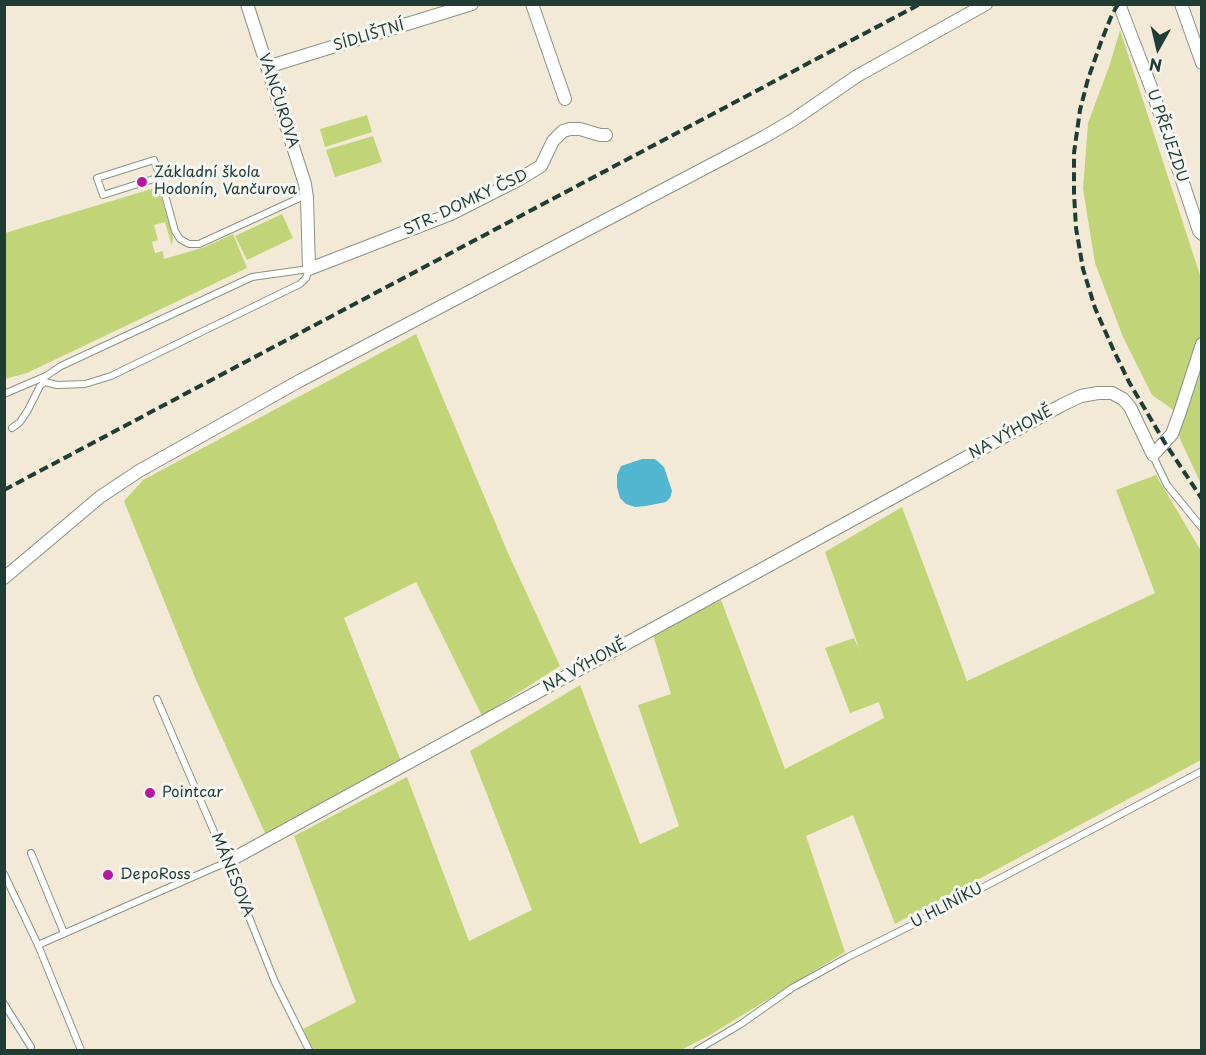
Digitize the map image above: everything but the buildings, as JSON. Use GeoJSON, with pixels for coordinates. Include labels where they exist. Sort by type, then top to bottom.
{"type":"FeatureCollection","features":[{"type":"Feature","properties":{"kind":"street","name":"VANČUROVA"},"geometry":{"type":"LineString","coordinates":[[247,4],[306,184],[309,269]]}},
{"type":"Feature","properties":{"kind":"street","name":"SÍDLIŠTNÍ"},"geometry":{"type":"LineString","coordinates":[[267,67],[472,4]]}},
{"type":"Feature","properties":{"kind":"street"},"geometry":{"type":"LineString","coordinates":[[532,4],[565,99]]}},
{"type":"Feature","properties":{"kind":"street"},"geometry":{"type":"LineString","coordinates":[[4,578],[100,497],[139,471],[301,380],[764,137],[793,120],[856,76],[986,4]]}},
{"type":"Feature","properties":{"kind":"street","name":"U PŘEJEZDU"},"geometry":{"type":"LineString","coordinates":[[1119,4],[1152,90],[1199,231],[1202,234]]}},
{"type":"Feature","properties":{"kind":"street"},"geometry":{"type":"LineString","coordinates":[[1180,4],[1202,63]]}},
{"type":"Feature","properties":{"kind":"street","name":"STR. DOMKY ČSD"},"geometry":{"type":"LineString","coordinates":[[309,269],[451,214],[518,180],[542,166],[553,141],[563,131],[580,129],[606,135]]}},
{"type":"Feature","properties":{"kind":"street"},"geometry":{"type":"LineString","coordinates":[[1153,455],[1172,435],[1202,344]]}},
{"type":"Feature","properties":{"kind":"street","name":"NA VÝHONĚ"},"geometry":{"type":"LineString","coordinates":[[227,862],[1081,396],[1112,393],[1123,399],[1130,407],[1153,455]]}},
{"type":"Feature","properties":{"kind":"lane"},"geometry":{"type":"LineString","coordinates":[[160,177],[103,195],[97,178],[154,160],[160,177],[175,231],[180,240],[189,244],[200,244],[307,195]]}},
{"type":"Feature","properties":{"kind":"lane"},"geometry":{"type":"LineString","coordinates":[[4,394],[46,379],[57,385],[85,384],[111,376],[300,284],[306,278],[309,269],[252,277],[61,366],[46,379],[40,386],[28,410],[20,422],[12,428]]}},
{"type":"Feature","properties":{"kind":"lane"},"geometry":{"type":"LineString","coordinates":[[1153,455],[1167,485],[1202,528]]}},
{"type":"Feature","properties":{"kind":"lane","name":"MÁNESOVA"},"geometry":{"type":"LineString","coordinates":[[157,699],[227,862],[275,982],[309,1050]]}},
{"type":"Feature","properties":{"kind":"lane","name":"U HLINÍKU"},"geometry":{"type":"LineString","coordinates":[[697,1050],[820,972],[1202,771]]}},
{"type":"Feature","properties":{"kind":"lane"},"geometry":{"type":"LineString","coordinates":[[31,853],[64,933]]}},
{"type":"Feature","properties":{"kind":"lane","name":"NA VÝHONĚ"},"geometry":{"type":"LineString","coordinates":[[38,945],[227,862]]}},
{"type":"Feature","properties":{"kind":"lane"},"geometry":{"type":"LineString","coordinates":[[4,874],[38,945],[81,1050]]}},
{"type":"Feature","properties":{"kind":"lane"},"geometry":{"type":"LineString","coordinates":[[4,1004],[31,1047]]}},
{"type":"Feature","properties":{"kind":"green space"},"geometry":{"type":"Polygon","coordinates":[[[1120,30],[1201,278],[1201,484],[1180,439],[1175,411],[1152,395],[1123,337],[1095,263],[1083,189],[1088,123],[1120,30]]]}},
{"type":"Feature","properties":{"kind":"green space"},"geometry":{"type":"Polygon","coordinates":[[[367,115],[372,132],[325,147],[320,129],[367,115]]]}},
{"type":"Feature","properties":{"kind":"green space"},"geometry":{"type":"Polygon","coordinates":[[[373,136],[382,162],[335,177],[326,150],[373,136]]]}},
{"type":"Feature","properties":{"kind":"green space"},"geometry":{"type":"Polygon","coordinates":[[[158,187],[173,237],[172,246],[165,222],[154,225],[158,240],[152,242],[155,253],[163,251],[164,259],[205,247],[233,234],[247,268],[27,373],[5,379],[5,233],[158,187]]]}},
{"type":"Feature","properties":{"kind":"green space"},"geometry":{"type":"Polygon","coordinates":[[[282,214],[293,238],[247,260],[235,236],[282,214]]]}},
{"type":"Feature","properties":{"kind":"green space"},"geometry":{"type":"Polygon","coordinates":[[[416,334],[508,553],[560,666],[482,716],[416,582],[344,618],[401,761],[266,835],[196,680],[124,501],[143,480],[416,334]]]}},
{"type":"Feature","properties":{"kind":"green space"},"geometry":{"type":"Polygon","coordinates":[[[1156,475],[1201,551],[1201,760],[895,924],[853,815],[806,836],[845,952],[710,1035],[681,1050],[313,1050],[303,1029],[356,1002],[294,836],[407,777],[469,941],[532,910],[470,751],[580,685],[640,844],[679,826],[638,705],[671,694],[653,635],[721,600],[785,769],[884,718],[879,702],[850,713],[825,648],[854,638],[860,651],[825,552],[902,507],[967,681],[1155,593],[1116,490],[1156,475]]]}},
{"type":"Feature","properties":{"kind":"water"},"geometry":{"type":"Polygon","coordinates":[[[642,459],[655,459],[664,467],[672,491],[666,502],[635,507],[626,504],[620,498],[617,475],[621,466],[642,459]]]}},
{"type":"Feature","properties":{"kind":"railway"},"geometry":{"type":"LineString","coordinates":[[4,490],[920,4]]}},
{"type":"Feature","properties":{"kind":"railway"},"geometry":{"type":"LineString","coordinates":[[1118,4],[1101,42],[1080,110],[1074,153],[1076,228],[1083,269],[1095,308],[1113,349],[1129,382],[1165,443],[1202,499]]}},
{"type":"Feature","properties":{"kind":"place","name":"Základní škola Hodonín, Vančurova"},"geometry":{"type":"Point","coordinates":[142,182]}},
{"type":"Feature","properties":{"kind":"place","name":"Pointcar"},"geometry":{"type":"Point","coordinates":[150,793]}},
{"type":"Feature","properties":{"kind":"place","name":"DepoRoss"},"geometry":{"type":"Point","coordinates":[108,875]}}]}
